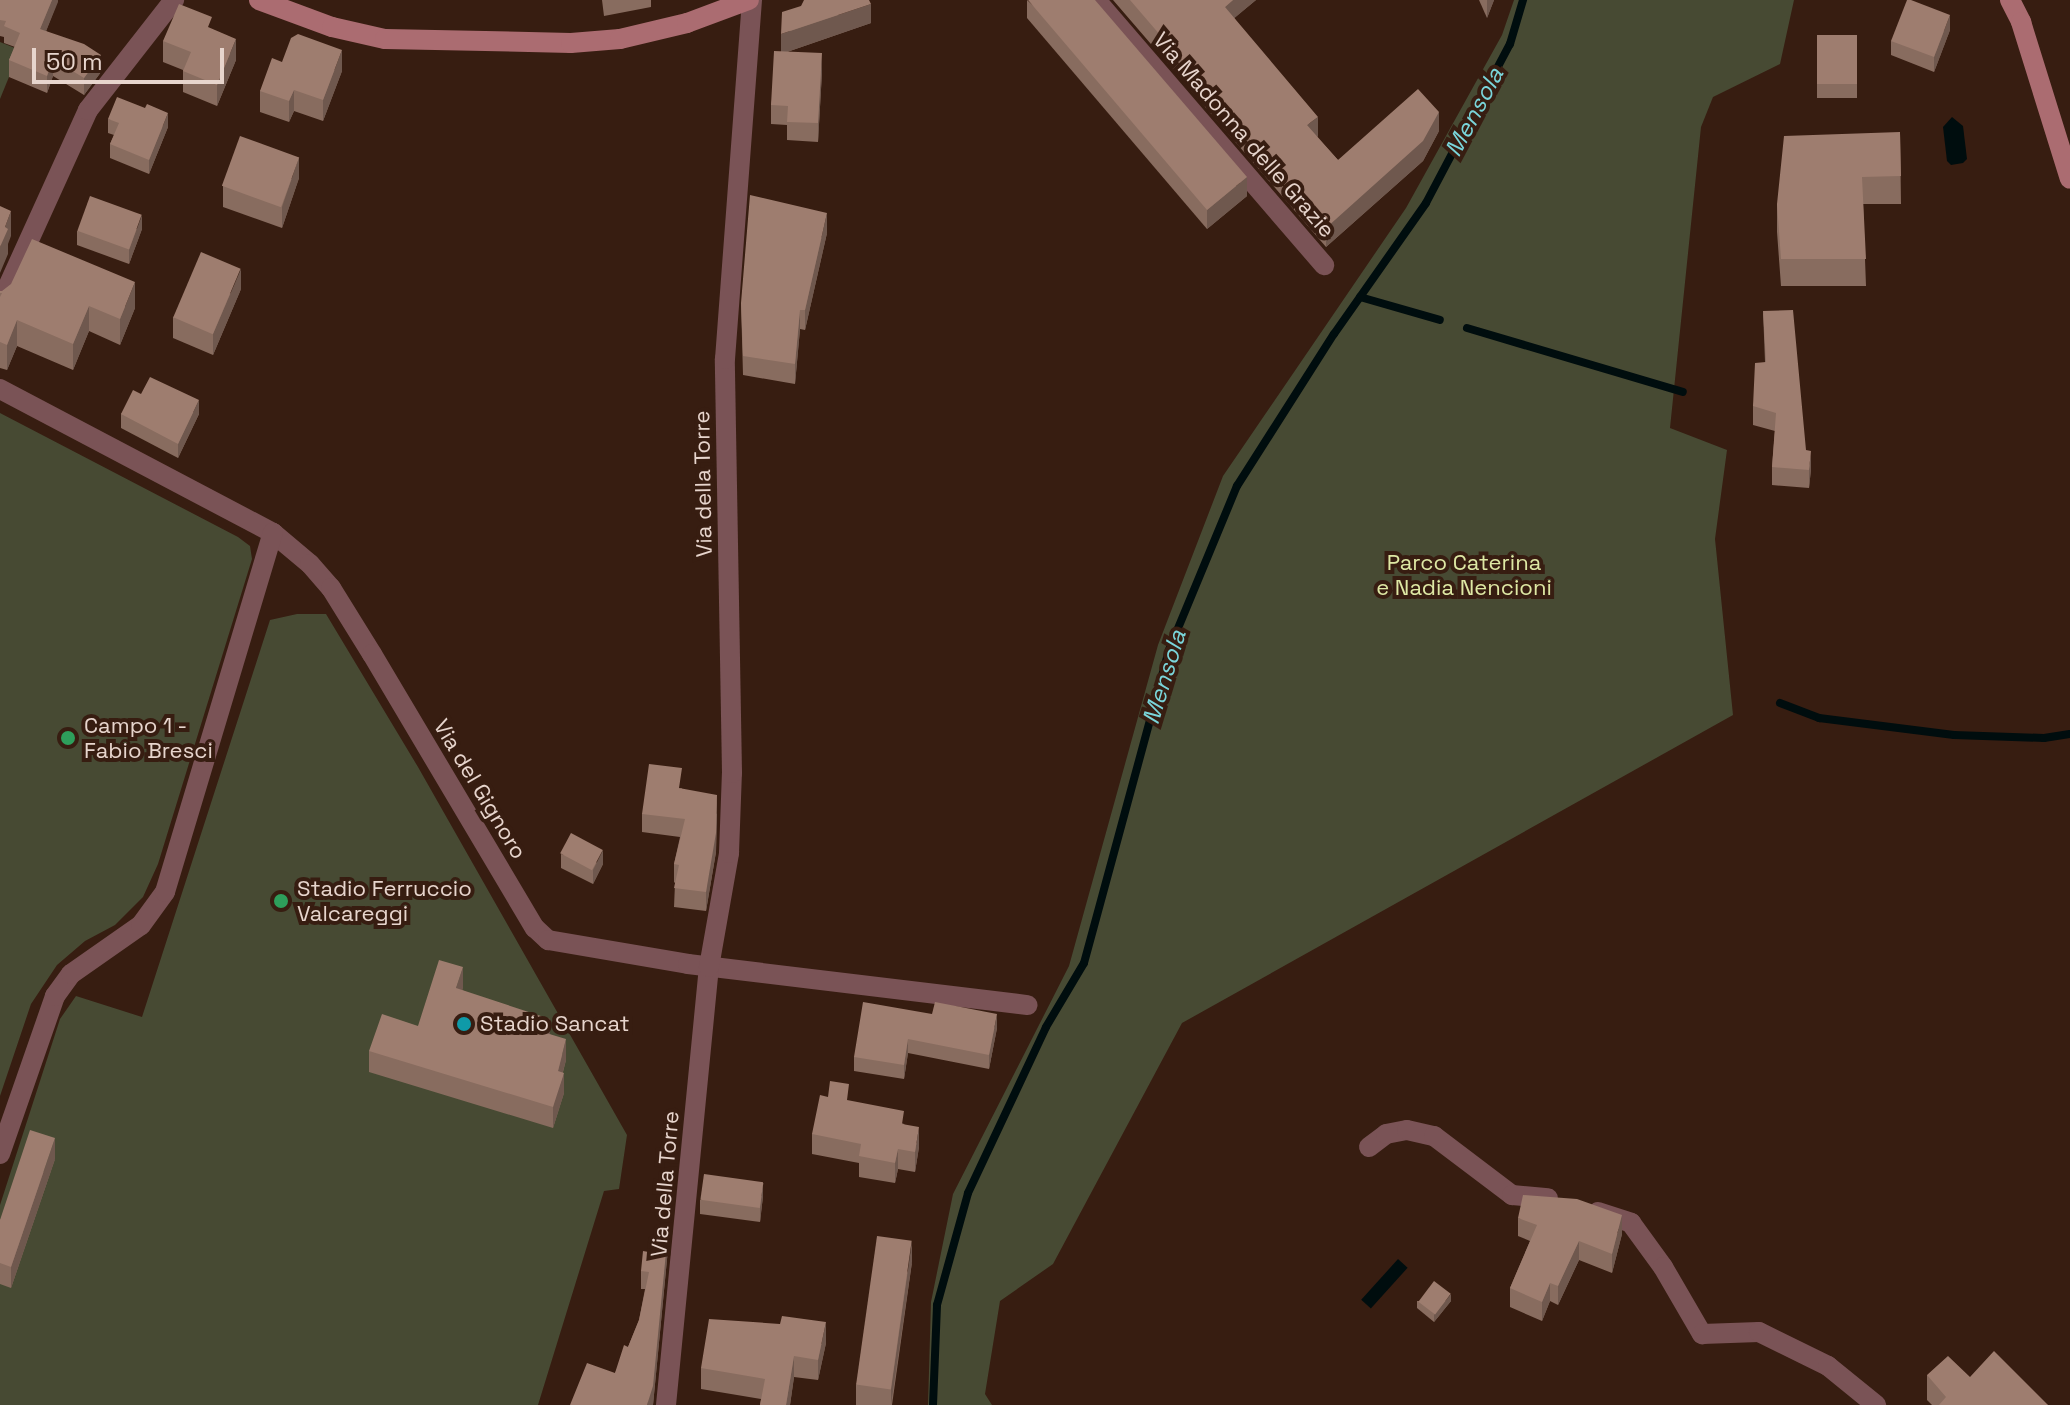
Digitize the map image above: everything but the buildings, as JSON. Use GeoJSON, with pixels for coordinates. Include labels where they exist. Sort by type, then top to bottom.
{"type":"FeatureCollection","features":[{"type":"Feature","properties":{"kind":"street"},"geometry":{"type":"LineString","coordinates":[[0,304],[88,110],[174,0]]}},
{"type":"Feature","properties":{"kind":"street"},"geometry":{"type":"LineString","coordinates":[[259,0],[332,27],[385,39],[571,43],[620,39],[687,23],[751,0]]}},
{"type":"Feature","properties":{"kind":"street","name":"Via della Torre"},"geometry":{"type":"LineString","coordinates":[[666,1405],[709,967],[729,837],[732,773],[725,359],[751,0]]}},
{"type":"Feature","properties":{"kind":"street","name":"Via Madonna delle Grazie"},"geometry":{"type":"LineString","coordinates":[[1096,0],[1324,265]]}},
{"type":"Feature","properties":{"kind":"street"},"geometry":{"type":"LineString","coordinates":[[2010,0],[2021,22],[2070,179]]}},
{"type":"Feature","properties":{"kind":"street","name":"Via del Gignoro"},"geometry":{"type":"LineString","coordinates":[[0,389],[273,533],[310,564],[331,588],[541,935],[563,944],[709,967]]}},
{"type":"Feature","properties":{"kind":"street"},"geometry":{"type":"LineString","coordinates":[[0,1154],[55,996],[71,974],[141,925],[165,892],[273,533]]}},
{"type":"Feature","properties":{"kind":"street"},"geometry":{"type":"LineString","coordinates":[[709,967],[1028,1005]]}},
{"type":"Feature","properties":{"kind":"street"},"geometry":{"type":"LineString","coordinates":[[1369,1147],[1386,1134],[1407,1130],[1434,1136],[1512,1195],[1558,1198],[1631,1223],[1663,1267],[1702,1334],[1759,1332],[1828,1366],[1876,1405]]}},
{"type":"Feature","properties":{"kind":"green space","name":"Parco Caterina e Nadia Nencioni"},"geometry":{"type":"Polygon","coordinates":[[[1514,0],[1794,0],[1780,64],[1713,97],[1701,127],[1670,428],[1727,450],[1715,539],[1733,715],[1182,1023],[1053,1264],[1000,1301],[985,1394],[992,1405],[928,1405],[931,1302],[953,1194],[1069,966],[1158,645],[1223,476],[1406,208],[1502,35],[1514,0]]]}},
{"type":"Feature","properties":{"kind":"green space"},"geometry":{"type":"Polygon","coordinates":[[[0,42],[20,50],[0,99],[0,42]]]}},
{"type":"Feature","properties":{"kind":"green space","name":"Campo 1 - Fabio Bresci"},"geometry":{"type":"Polygon","coordinates":[[[0,413],[238,537],[250,546],[252,559],[158,864],[143,897],[115,925],[85,941],[57,965],[31,1004],[0,1096],[0,413]]]}},
{"type":"Feature","properties":{"kind":"green space"},"geometry":{"type":"Polygon","coordinates":[[[297,614],[326,614],[418,767],[627,1135],[619,1189],[604,1191],[538,1405],[0,1405],[0,1205],[60,1019],[76,996],[142,1017],[270,620],[297,614]]]}},
{"type":"Feature","properties":{"kind":"shaded area"},"geometry":{"type":"Polygon","coordinates":[[[1952,117],[1963,126],[1967,159],[1951,165],[1947,161],[1943,127],[1952,117]]]}},
{"type":"Feature","properties":{"kind":"shaded area"},"geometry":{"type":"Polygon","coordinates":[[[1398,1259],[1408,1268],[1371,1309],[1361,1300],[1398,1259]]]}},
{"type":"Feature","properties":{"kind":"waterway","name":"Mensola"},"geometry":{"type":"LineString","coordinates":[[933,1405],[937,1305],[968,1193],[1046,1027],[1084,963],[1169,650],[1237,486],[1334,334],[1426,203],[1510,44],[1523,0]]}},
{"type":"Feature","properties":{"kind":"waterway"},"geometry":{"type":"LineString","coordinates":[[1360,297],[1440,320]]}},
{"type":"Feature","properties":{"kind":"waterway"},"geometry":{"type":"LineString","coordinates":[[1467,328],[1683,392]]}},
{"type":"Feature","properties":{"kind":"waterway"},"geometry":{"type":"LineString","coordinates":[[1780,703],[1819,718],[1954,735],[2044,738],[2070,734]]}},
{"type":"Feature","properties":{"kind":"place","name":"Campo 1 - Fabio Bresci"},"geometry":{"type":"Point","coordinates":[68,738]}},
{"type":"Feature","properties":{"kind":"place","name":"Stadio Ferruccio Valcareggi"},"geometry":{"type":"Point","coordinates":[281,901]}},
{"type":"Feature","properties":{"kind":"place","name":"Stadio Sancat"},"geometry":{"type":"Point","coordinates":[464,1024]}}]}
